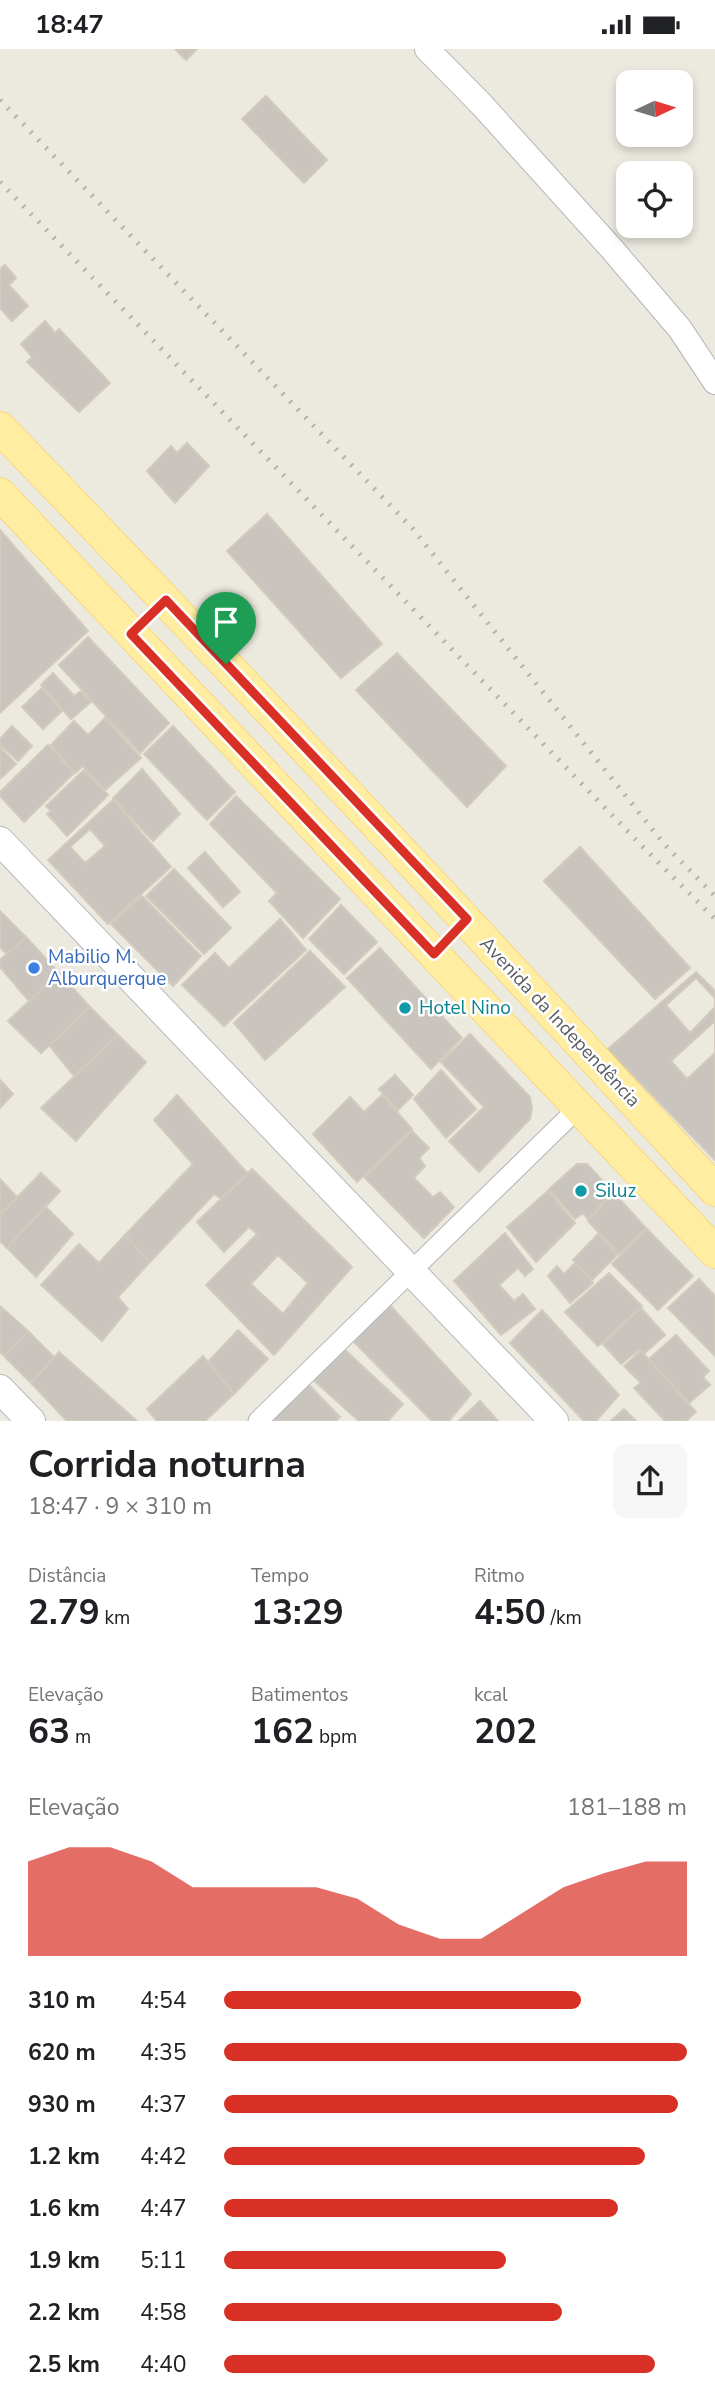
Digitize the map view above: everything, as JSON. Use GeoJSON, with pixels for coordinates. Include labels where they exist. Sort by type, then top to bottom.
{"type":"FeatureCollection","features":[{"type":"Feature","properties":{"kind":"main road","name":"Avenida da Independência"},"geometry":{"type":"LineString","coordinates":[[0,428],[467,919],[715,1190]]}},
{"type":"Feature","properties":{"kind":"main road"},"geometry":{"type":"LineString","coordinates":[[0,494],[715,1252]]}},
{"type":"Feature","properties":{"kind":"main road"},"geometry":{"type":"LineString","coordinates":[[131,634],[166,600]]}},
{"type":"Feature","properties":{"kind":"main road"},"geometry":{"type":"LineString","coordinates":[[0,841],[554,1421]]}},
{"type":"Feature","properties":{"kind":"main road"},"geometry":{"type":"LineString","coordinates":[[434,954],[467,919]]}},
{"type":"Feature","properties":{"kind":"main road"},"geometry":{"type":"LineString","coordinates":[[0,1388],[32,1421]]}},
{"type":"Feature","properties":{"kind":"street"},"geometry":{"type":"LineString","coordinates":[[427,49],[482,105],[611,247],[680,329],[715,382]]}},
{"type":"Feature","properties":{"kind":"street"},"geometry":{"type":"LineString","coordinates":[[258,1421],[578,1108]]}},
{"type":"Feature","properties":{"kind":"building"},"geometry":{"type":"Polygon","coordinates":[[[175,49],[197,49],[186,60],[175,49]]]}},
{"type":"Feature","properties":{"kind":"building"},"geometry":{"type":"Polygon","coordinates":[[[266,96],[327,160],[304,183],[242,119],[266,96]]]}},
{"type":"Feature","properties":{"kind":"building"},"geometry":{"type":"Polygon","coordinates":[[[5,265],[16,278],[9,285],[28,306],[12,321],[0,308],[0,269],[5,265]]]}},
{"type":"Feature","properties":{"kind":"building"},"geometry":{"type":"Polygon","coordinates":[[[45,321],[55,333],[59,329],[110,383],[79,412],[27,362],[32,357],[21,344],[45,321]]]}},
{"type":"Feature","properties":{"kind":"building"},"geometry":{"type":"Polygon","coordinates":[[[187,443],[209,466],[175,503],[147,471],[171,446],[177,453],[187,443]]]}},
{"type":"Feature","properties":{"kind":"building"},"geometry":{"type":"Polygon","coordinates":[[[267,514],[382,644],[341,678],[227,551],[267,514]]]}},
{"type":"Feature","properties":{"kind":"building"},"geometry":{"type":"Polygon","coordinates":[[[0,530],[88,631],[0,713],[0,530]]]}},
{"type":"Feature","properties":{"kind":"building"},"geometry":{"type":"Polygon","coordinates":[[[88,637],[169,723],[140,753],[59,665],[88,637]]]}},
{"type":"Feature","properties":{"kind":"building"},"geometry":{"type":"Polygon","coordinates":[[[397,653],[506,766],[467,807],[356,690],[397,653]]]}},
{"type":"Feature","properties":{"kind":"building"},"geometry":{"type":"Polygon","coordinates":[[[53,673],[74,696],[81,691],[91,702],[71,719],[41,685],[53,673]]]}},
{"type":"Feature","properties":{"kind":"building"},"geometry":{"type":"Polygon","coordinates":[[[42,688],[62,711],[43,729],[22,707],[42,688]]]}},
{"type":"Feature","properties":{"kind":"building"},"geometry":{"type":"Polygon","coordinates":[[[105,718],[141,758],[105,790],[83,766],[75,773],[51,745],[74,721],[88,735],[105,718]]]}},
{"type":"Feature","properties":{"kind":"building"},"geometry":{"type":"Polygon","coordinates":[[[12,726],[32,746],[18,761],[0,744],[0,739],[12,726]]]}},
{"type":"Feature","properties":{"kind":"building"},"geometry":{"type":"Polygon","coordinates":[[[173,726],[235,792],[207,820],[144,754],[173,726]]]}},
{"type":"Feature","properties":{"kind":"building"},"geometry":{"type":"Polygon","coordinates":[[[48,745],[74,773],[24,822],[0,796],[0,792],[48,745]]]}},
{"type":"Feature","properties":{"kind":"building"},"geometry":{"type":"Polygon","coordinates":[[[0,747],[16,764],[0,779],[0,747]]]}},
{"type":"Feature","properties":{"kind":"building"},"geometry":{"type":"Polygon","coordinates":[[[142,769],[180,814],[153,841],[113,798],[142,769]]]}},
{"type":"Feature","properties":{"kind":"building"},"geometry":{"type":"Polygon","coordinates":[[[84,770],[108,795],[67,836],[47,814],[51,811],[46,806],[84,770]]]}},
{"type":"Feature","properties":{"kind":"building"},"geometry":{"type":"Polygon","coordinates":[[[236,796],[340,899],[303,938],[269,901],[277,893],[210,824],[236,796]]]}},
{"type":"Feature","properties":{"kind":"building"},"geometry":{"type":"Polygon","coordinates":[[[113,800],[171,867],[108,924],[48,860],[113,800]]]}},
{"type":"Feature","properties":{"kind":"building"},"geometry":{"type":"Polygon","coordinates":[[[90,829],[105,846],[85,863],[70,847],[90,829]]]}},
{"type":"Feature","properties":{"kind":"building"},"geometry":{"type":"Polygon","coordinates":[[[580,847],[690,968],[655,999],[544,881],[580,847]]]}},
{"type":"Feature","properties":{"kind":"building"},"geometry":{"type":"Polygon","coordinates":[[[205,852],[240,892],[223,907],[188,868],[205,852]]]}},
{"type":"Feature","properties":{"kind":"building"},"geometry":{"type":"Polygon","coordinates":[[[174,869],[231,928],[204,954],[146,896],[174,869]]]}},
{"type":"Feature","properties":{"kind":"building"},"geometry":{"type":"Polygon","coordinates":[[[142,896],[201,956],[173,986],[111,924],[142,896]]]}},
{"type":"Feature","properties":{"kind":"building"},"geometry":{"type":"Polygon","coordinates":[[[341,905],[377,942],[344,974],[309,939],[341,905]]]}},
{"type":"Feature","properties":{"kind":"building"},"geometry":{"type":"Polygon","coordinates":[[[0,911],[26,937],[7,954],[0,947],[0,911]]]}},
{"type":"Feature","properties":{"kind":"building"},"geometry":{"type":"Polygon","coordinates":[[[280,919],[306,950],[224,1026],[182,985],[215,953],[229,968],[280,919]]]}},
{"type":"Feature","properties":{"kind":"building"},"geometry":{"type":"Polygon","coordinates":[[[26,937],[59,973],[29,1001],[0,967],[0,960],[26,937]]]}},
{"type":"Feature","properties":{"kind":"building","name":"Hotel Nino"},"geometry":{"type":"Polygon","coordinates":[[[380,948],[462,1038],[431,1069],[347,978],[380,948]]]}},
{"type":"Feature","properties":{"kind":"building"},"geometry":{"type":"Polygon","coordinates":[[[310,951],[345,987],[265,1060],[234,1023],[310,951]]]}},
{"type":"Feature","properties":{"kind":"building"},"geometry":{"type":"Polygon","coordinates":[[[696,972],[715,991],[715,1160],[608,1049],[696,972]]]}},
{"type":"Feature","properties":{"kind":"building"},"geometry":{"type":"Polygon","coordinates":[[[59,973],[90,1007],[41,1053],[8,1021],[59,973]]]}},
{"type":"Feature","properties":{"kind":"building"},"geometry":{"type":"Polygon","coordinates":[[[696,978],[715,998],[715,1007],[690,1033],[666,1005],[696,978]]]}},
{"type":"Feature","properties":{"kind":"building"},"geometry":{"type":"Polygon","coordinates":[[[90,1007],[118,1035],[74,1076],[49,1045],[90,1007]]]}},
{"type":"Feature","properties":{"kind":"building"},"geometry":{"type":"Polygon","coordinates":[[[715,1021],[715,1053],[687,1079],[671,1061],[715,1021]]]}},
{"type":"Feature","properties":{"kind":"building"},"geometry":{"type":"Polygon","coordinates":[[[470,1034],[530,1097],[532,1109],[530,1119],[479,1172],[449,1141],[484,1107],[441,1062],[470,1034]]]}},
{"type":"Feature","properties":{"kind":"building"},"geometry":{"type":"Polygon","coordinates":[[[118,1035],[146,1062],[76,1141],[41,1108],[118,1035]]]}},
{"type":"Feature","properties":{"kind":"building"},"geometry":{"type":"Polygon","coordinates":[[[441,1070],[476,1109],[446,1138],[414,1099],[441,1070]]]}},
{"type":"Feature","properties":{"kind":"building"},"geometry":{"type":"Polygon","coordinates":[[[395,1075],[413,1095],[398,1110],[379,1089],[395,1075]]]}},
{"type":"Feature","properties":{"kind":"building"},"geometry":{"type":"Polygon","coordinates":[[[0,1080],[13,1094],[0,1108],[0,1080]]]}},
{"type":"Feature","properties":{"kind":"building"},"geometry":{"type":"Polygon","coordinates":[[[177,1095],[248,1174],[221,1199],[214,1194],[150,1262],[125,1235],[193,1164],[154,1120],[177,1095]]]}},
{"type":"Feature","properties":{"kind":"building"},"geometry":{"type":"Polygon","coordinates":[[[382,1095],[412,1129],[357,1182],[313,1134],[350,1097],[364,1112],[382,1095]]]}},
{"type":"Feature","properties":{"kind":"building"},"geometry":{"type":"Polygon","coordinates":[[[412,1131],[429,1148],[419,1158],[425,1166],[414,1178],[433,1197],[440,1192],[454,1207],[424,1238],[364,1177],[412,1131]]]}},
{"type":"Feature","properties":{"kind":"building","name":"Siluz"},"geometry":{"type":"Polygon","coordinates":[[[577,1164],[587,1164],[613,1192],[588,1219],[583,1213],[575,1219],[549,1189],[577,1164]]]}},
{"type":"Feature","properties":{"kind":"building"},"geometry":{"type":"Polygon","coordinates":[[[252,1169],[352,1267],[274,1355],[206,1285],[257,1234],[249,1227],[224,1252],[197,1222],[252,1169]],[[278,1255],[251,1284],[283,1314],[308,1283],[278,1255]]]}},
{"type":"Feature","properties":{"kind":"building"},"geometry":{"type":"Polygon","coordinates":[[[41,1173],[60,1191],[7,1248],[0,1241],[0,1215],[41,1173]]]}},
{"type":"Feature","properties":{"kind":"building"},"geometry":{"type":"Polygon","coordinates":[[[0,1179],[17,1197],[0,1215],[0,1179]]]}},
{"type":"Feature","properties":{"kind":"building"},"geometry":{"type":"Polygon","coordinates":[[[548,1191],[575,1223],[536,1262],[507,1227],[548,1191]]]}},
{"type":"Feature","properties":{"kind":"building"},"geometry":{"type":"Polygon","coordinates":[[[614,1193],[646,1228],[619,1254],[588,1221],[614,1193]]]}},
{"type":"Feature","properties":{"kind":"building"},"geometry":{"type":"Polygon","coordinates":[[[45,1206],[73,1234],[36,1277],[7,1248],[45,1206]]]}},
{"type":"Feature","properties":{"kind":"building"},"geometry":{"type":"Polygon","coordinates":[[[647,1229],[693,1276],[658,1310],[612,1264],[647,1229]]]}},
{"type":"Feature","properties":{"kind":"building"},"geometry":{"type":"Polygon","coordinates":[[[505,1233],[533,1269],[525,1276],[518,1268],[499,1285],[514,1301],[523,1294],[535,1309],[501,1335],[454,1281],[505,1233]]]}},
{"type":"Feature","properties":{"kind":"building"},"geometry":{"type":"Polygon","coordinates":[[[598,1234],[617,1255],[592,1280],[573,1260],[598,1234]]]}},
{"type":"Feature","properties":{"kind":"building"},"geometry":{"type":"Polygon","coordinates":[[[125,1235],[150,1262],[118,1297],[128,1309],[102,1341],[41,1285],[79,1244],[99,1263],[125,1235]]]}},
{"type":"Feature","properties":{"kind":"building"},"geometry":{"type":"Polygon","coordinates":[[[575,1263],[593,1283],[570,1303],[548,1276],[557,1266],[564,1274],[575,1263]]]}},
{"type":"Feature","properties":{"kind":"building"},"geometry":{"type":"Polygon","coordinates":[[[609,1273],[642,1306],[598,1346],[565,1312],[609,1273]]]}},
{"type":"Feature","properties":{"kind":"building"},"geometry":{"type":"Polygon","coordinates":[[[699,1279],[715,1296],[715,1356],[668,1308],[699,1279]]]}},
{"type":"Feature","properties":{"kind":"building"},"geometry":{"type":"Polygon","coordinates":[[[388,1303],[471,1394],[449,1421],[432,1421],[352,1340],[388,1303]]]}},
{"type":"Feature","properties":{"kind":"building"},"geometry":{"type":"Polygon","coordinates":[[[1,1307],[28,1331],[4,1356],[0,1352],[1,1307]]]}},
{"type":"Feature","properties":{"kind":"building"},"geometry":{"type":"Polygon","coordinates":[[[641,1308],[665,1335],[645,1353],[640,1349],[621,1364],[603,1344],[641,1308]]]}},
{"type":"Feature","properties":{"kind":"building"},"geometry":{"type":"Polygon","coordinates":[[[542,1310],[619,1395],[596,1421],[584,1421],[510,1343],[542,1310]]]}},
{"type":"Feature","properties":{"kind":"building"},"geometry":{"type":"Polygon","coordinates":[[[238,1330],[268,1359],[234,1394],[208,1362],[238,1330]]]}},
{"type":"Feature","properties":{"kind":"building"},"geometry":{"type":"Polygon","coordinates":[[[28,1331],[54,1357],[31,1383],[4,1356],[28,1331]]]}},
{"type":"Feature","properties":{"kind":"building"},"geometry":{"type":"Polygon","coordinates":[[[676,1335],[709,1371],[703,1377],[710,1385],[689,1403],[649,1359],[676,1335]]]}},
{"type":"Feature","properties":{"kind":"building"},"geometry":{"type":"Polygon","coordinates":[[[343,1348],[403,1404],[388,1421],[359,1421],[311,1378],[343,1348]]]}},
{"type":"Feature","properties":{"kind":"building"},"geometry":{"type":"Polygon","coordinates":[[[641,1351],[696,1412],[686,1421],[665,1421],[634,1388],[641,1383],[624,1366],[641,1351]]]}},
{"type":"Feature","properties":{"kind":"building"},"geometry":{"type":"Polygon","coordinates":[[[59,1352],[137,1421],[67,1421],[31,1383],[59,1352]]]}},
{"type":"Feature","properties":{"kind":"building"},"geometry":{"type":"Polygon","coordinates":[[[203,1356],[234,1394],[205,1421],[157,1421],[147,1409],[203,1356]]]}},
{"type":"Feature","properties":{"kind":"building"},"geometry":{"type":"Polygon","coordinates":[[[306,1382],[340,1417],[336,1421],[268,1421],[306,1382]]]}},
{"type":"Feature","properties":{"kind":"building"},"geometry":{"type":"Polygon","coordinates":[[[480,1401],[498,1421],[459,1421],[480,1401]]]}},
{"type":"Feature","properties":{"kind":"building"},"geometry":{"type":"Polygon","coordinates":[[[624,1409],[636,1421],[611,1421],[624,1409]]]}},
{"type":"Feature","properties":{"kind":"railway"},"geometry":{"type":"LineString","coordinates":[[0,100],[413,529],[664,844],[715,896]]}},
{"type":"Feature","properties":{"kind":"railway"},"geometry":{"type":"LineString","coordinates":[[0,182],[715,919]]}},
{"type":"Feature","properties":{"kind":"place","name":"Mabilio M. Alburquerque"},"geometry":{"type":"Point","coordinates":[34,968]}},
{"type":"Feature","properties":{"kind":"place","name":"Hotel Nino"},"geometry":{"type":"Point","coordinates":[405,1008]}},
{"type":"Feature","properties":{"kind":"place","name":"Siluz"},"geometry":{"type":"Point","coordinates":[581,1191]}},
{"type":"Feature","properties":{"kind":"route"},"geometry":{"type":"LineString","coordinates":[[166,600],[226,664],[467,919],[434,954],[131,634],[166,600]]}}]}
